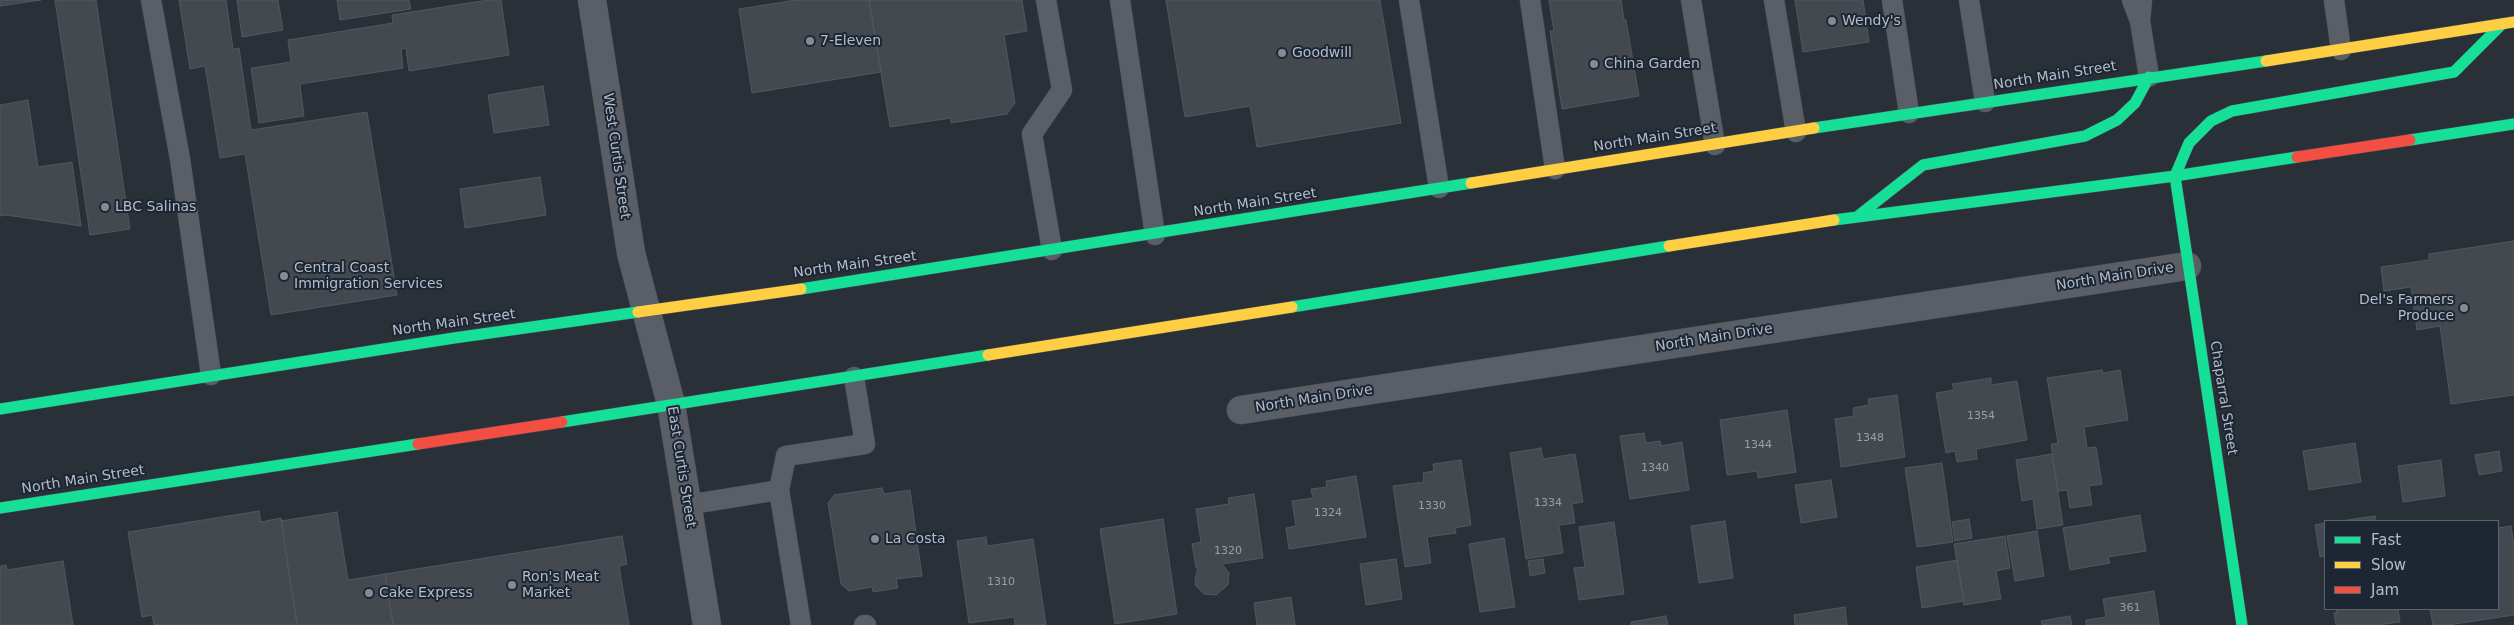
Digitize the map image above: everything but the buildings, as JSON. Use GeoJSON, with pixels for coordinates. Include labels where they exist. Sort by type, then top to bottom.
{"type":"FeatureCollection","features":[{"type":"Feature","properties":{"kind":"main road","name":"North Main Street"},"geometry":{"type":"LineString","coordinates":[[0,409],[211,375],[1155,235],[1909,113],[2342,50],[2514,22]]}},
{"type":"Feature","properties":{"kind":"main road"},"geometry":{"type":"LineString","coordinates":[[2175,176],[2189,143],[2211,121],[2219,117],[2232,111],[2454,72],[2502,24]]}},
{"type":"Feature","properties":{"kind":"main road"},"geometry":{"type":"LineString","coordinates":[[1858,216],[1923,165],[2085,136],[2117,120],[2135,103],[2149,77]]}},
{"type":"Feature","properties":{"kind":"main road","name":"North Main Street"},"geometry":{"type":"LineString","coordinates":[[0,508],[854,377],[1858,216],[2175,176],[2514,124]]}},
{"type":"Feature","properties":{"kind":"main road","name":"Chaparral Street"},"geometry":{"type":"LineString","coordinates":[[2175,176],[2242,625]]}},
{"type":"Feature","properties":{"kind":"street","name":"West Curtis Street"},"geometry":{"type":"LineString","coordinates":[[592,0],[631,252],[645,311]]}},
{"type":"Feature","properties":{"kind":"street","name":"North Main Drive"},"geometry":{"type":"LineString","coordinates":[[1241,410],[2187,266]]}},
{"type":"Feature","properties":{"kind":"street","name":"East Curtis Street"},"geometry":{"type":"LineString","coordinates":[[645,311],[671,404],[707,625]]}},
{"type":"Feature","properties":{"kind":"lane"},"geometry":{"type":"LineString","coordinates":[[151,0],[180,159],[211,375]]}},
{"type":"Feature","properties":{"kind":"lane"},"geometry":{"type":"LineString","coordinates":[[1046,0],[1062,90],[1032,134],[1052,250]]}},
{"type":"Feature","properties":{"kind":"lane"},"geometry":{"type":"LineString","coordinates":[[1120,0],[1155,235]]}},
{"type":"Feature","properties":{"kind":"lane"},"geometry":{"type":"LineString","coordinates":[[1409,0],[1439,188]]}},
{"type":"Feature","properties":{"kind":"lane"},"geometry":{"type":"LineString","coordinates":[[1530,0],[1555,169]]}},
{"type":"Feature","properties":{"kind":"lane"},"geometry":{"type":"LineString","coordinates":[[1691,0],[1715,145]]}},
{"type":"Feature","properties":{"kind":"lane"},"geometry":{"type":"LineString","coordinates":[[1774,0],[1796,132]]}},
{"type":"Feature","properties":{"kind":"lane"},"geometry":{"type":"LineString","coordinates":[[1892,0],[1909,113]]}},
{"type":"Feature","properties":{"kind":"lane"},"geometry":{"type":"LineString","coordinates":[[1968,0],[1985,102]]}},
{"type":"Feature","properties":{"kind":"lane"},"geometry":{"type":"LineString","coordinates":[[2132,0],[2140,21],[2149,77]]}},
{"type":"Feature","properties":{"kind":"lane"},"geometry":{"type":"LineString","coordinates":[[2140,21],[2142,0]]}},
{"type":"Feature","properties":{"kind":"lane"},"geometry":{"type":"LineString","coordinates":[[2334,0],[2342,50]]}},
{"type":"Feature","properties":{"kind":"lane"},"geometry":{"type":"LineString","coordinates":[[801,625],[779,490],[786,456],[865,444],[854,377]]}},
{"type":"Feature","properties":{"kind":"lane"},"geometry":{"type":"LineString","coordinates":[[687,505],[779,490]]}},
{"type":"Feature","properties":{"kind":"traffic: fast"},"geometry":{"type":"LineString","coordinates":[[2175,176],[2189,143],[2211,121],[2232,111],[2454,72],[2502,24]]}},
{"type":"Feature","properties":{"kind":"traffic: fast"},"geometry":{"type":"LineString","coordinates":[[1814,128],[2266,61]]}},
{"type":"Feature","properties":{"kind":"traffic: fast"},"geometry":{"type":"LineString","coordinates":[[1858,216],[1923,165],[2085,136],[2117,120],[2135,103],[2149,77]]}},
{"type":"Feature","properties":{"kind":"traffic: fast"},"geometry":{"type":"LineString","coordinates":[[2410,140],[2514,124]]}},
{"type":"Feature","properties":{"kind":"traffic: fast"},"geometry":{"type":"LineString","coordinates":[[1834,220],[2175,176],[2297,157]]}},
{"type":"Feature","properties":{"kind":"traffic: fast"},"geometry":{"type":"LineString","coordinates":[[2175,176],[2242,625]]}},
{"type":"Feature","properties":{"kind":"traffic: fast"},"geometry":{"type":"LineString","coordinates":[[801,289],[1471,183]]}},
{"type":"Feature","properties":{"kind":"traffic: fast"},"geometry":{"type":"LineString","coordinates":[[1292,307],[1669,246]]}},
{"type":"Feature","properties":{"kind":"traffic: fast"},"geometry":{"type":"LineString","coordinates":[[0,409],[454,338],[638,312]]}},
{"type":"Feature","properties":{"kind":"traffic: fast"},"geometry":{"type":"LineString","coordinates":[[562,422],[988,355]]}},
{"type":"Feature","properties":{"kind":"traffic: fast"},"geometry":{"type":"LineString","coordinates":[[0,508],[418,444]]}},
{"type":"Feature","properties":{"kind":"traffic: slow"},"geometry":{"type":"LineString","coordinates":[[2266,61],[2514,22]]}},
{"type":"Feature","properties":{"kind":"traffic: slow"},"geometry":{"type":"LineString","coordinates":[[1471,183],[1814,128]]}},
{"type":"Feature","properties":{"kind":"traffic: slow"},"geometry":{"type":"LineString","coordinates":[[1669,246],[1834,220]]}},
{"type":"Feature","properties":{"kind":"traffic: slow"},"geometry":{"type":"LineString","coordinates":[[638,312],[801,289]]}},
{"type":"Feature","properties":{"kind":"traffic: slow"},"geometry":{"type":"LineString","coordinates":[[988,355],[1292,307]]}},
{"type":"Feature","properties":{"kind":"traffic: jam"},"geometry":{"type":"LineString","coordinates":[[2297,157],[2410,140]]}},
{"type":"Feature","properties":{"kind":"traffic: jam"},"geometry":{"type":"LineString","coordinates":[[418,444],[562,422]]}},
{"type":"Feature","properties":{"kind":"place","name":"Wendy's"},"geometry":{"type":"Point","coordinates":[1832,21]}},
{"type":"Feature","properties":{"kind":"place","name":"7-Eleven"},"geometry":{"type":"Point","coordinates":[810,41]}},
{"type":"Feature","properties":{"kind":"place","name":"Goodwill"},"geometry":{"type":"Point","coordinates":[1282,53]}},
{"type":"Feature","properties":{"kind":"place","name":"China Garden"},"geometry":{"type":"Point","coordinates":[1594,64]}},
{"type":"Feature","properties":{"kind":"place","name":"LBC Salinas"},"geometry":{"type":"Point","coordinates":[105,207]}},
{"type":"Feature","properties":{"kind":"place","name":"Central Coast Immigration Services"},"geometry":{"type":"Point","coordinates":[284,276]}},
{"type":"Feature","properties":{"kind":"place","name":"Del's Farmers Produce"},"geometry":{"type":"Point","coordinates":[2464,308]}},
{"type":"Feature","properties":{"kind":"place","name":"La Costa"},"geometry":{"type":"Point","coordinates":[875,539]}},
{"type":"Feature","properties":{"kind":"place","name":"Ron's Meat Market"},"geometry":{"type":"Point","coordinates":[512,585]}},
{"type":"Feature","properties":{"kind":"place","name":"Cake Express"},"geometry":{"type":"Point","coordinates":[369,593]}}]}
